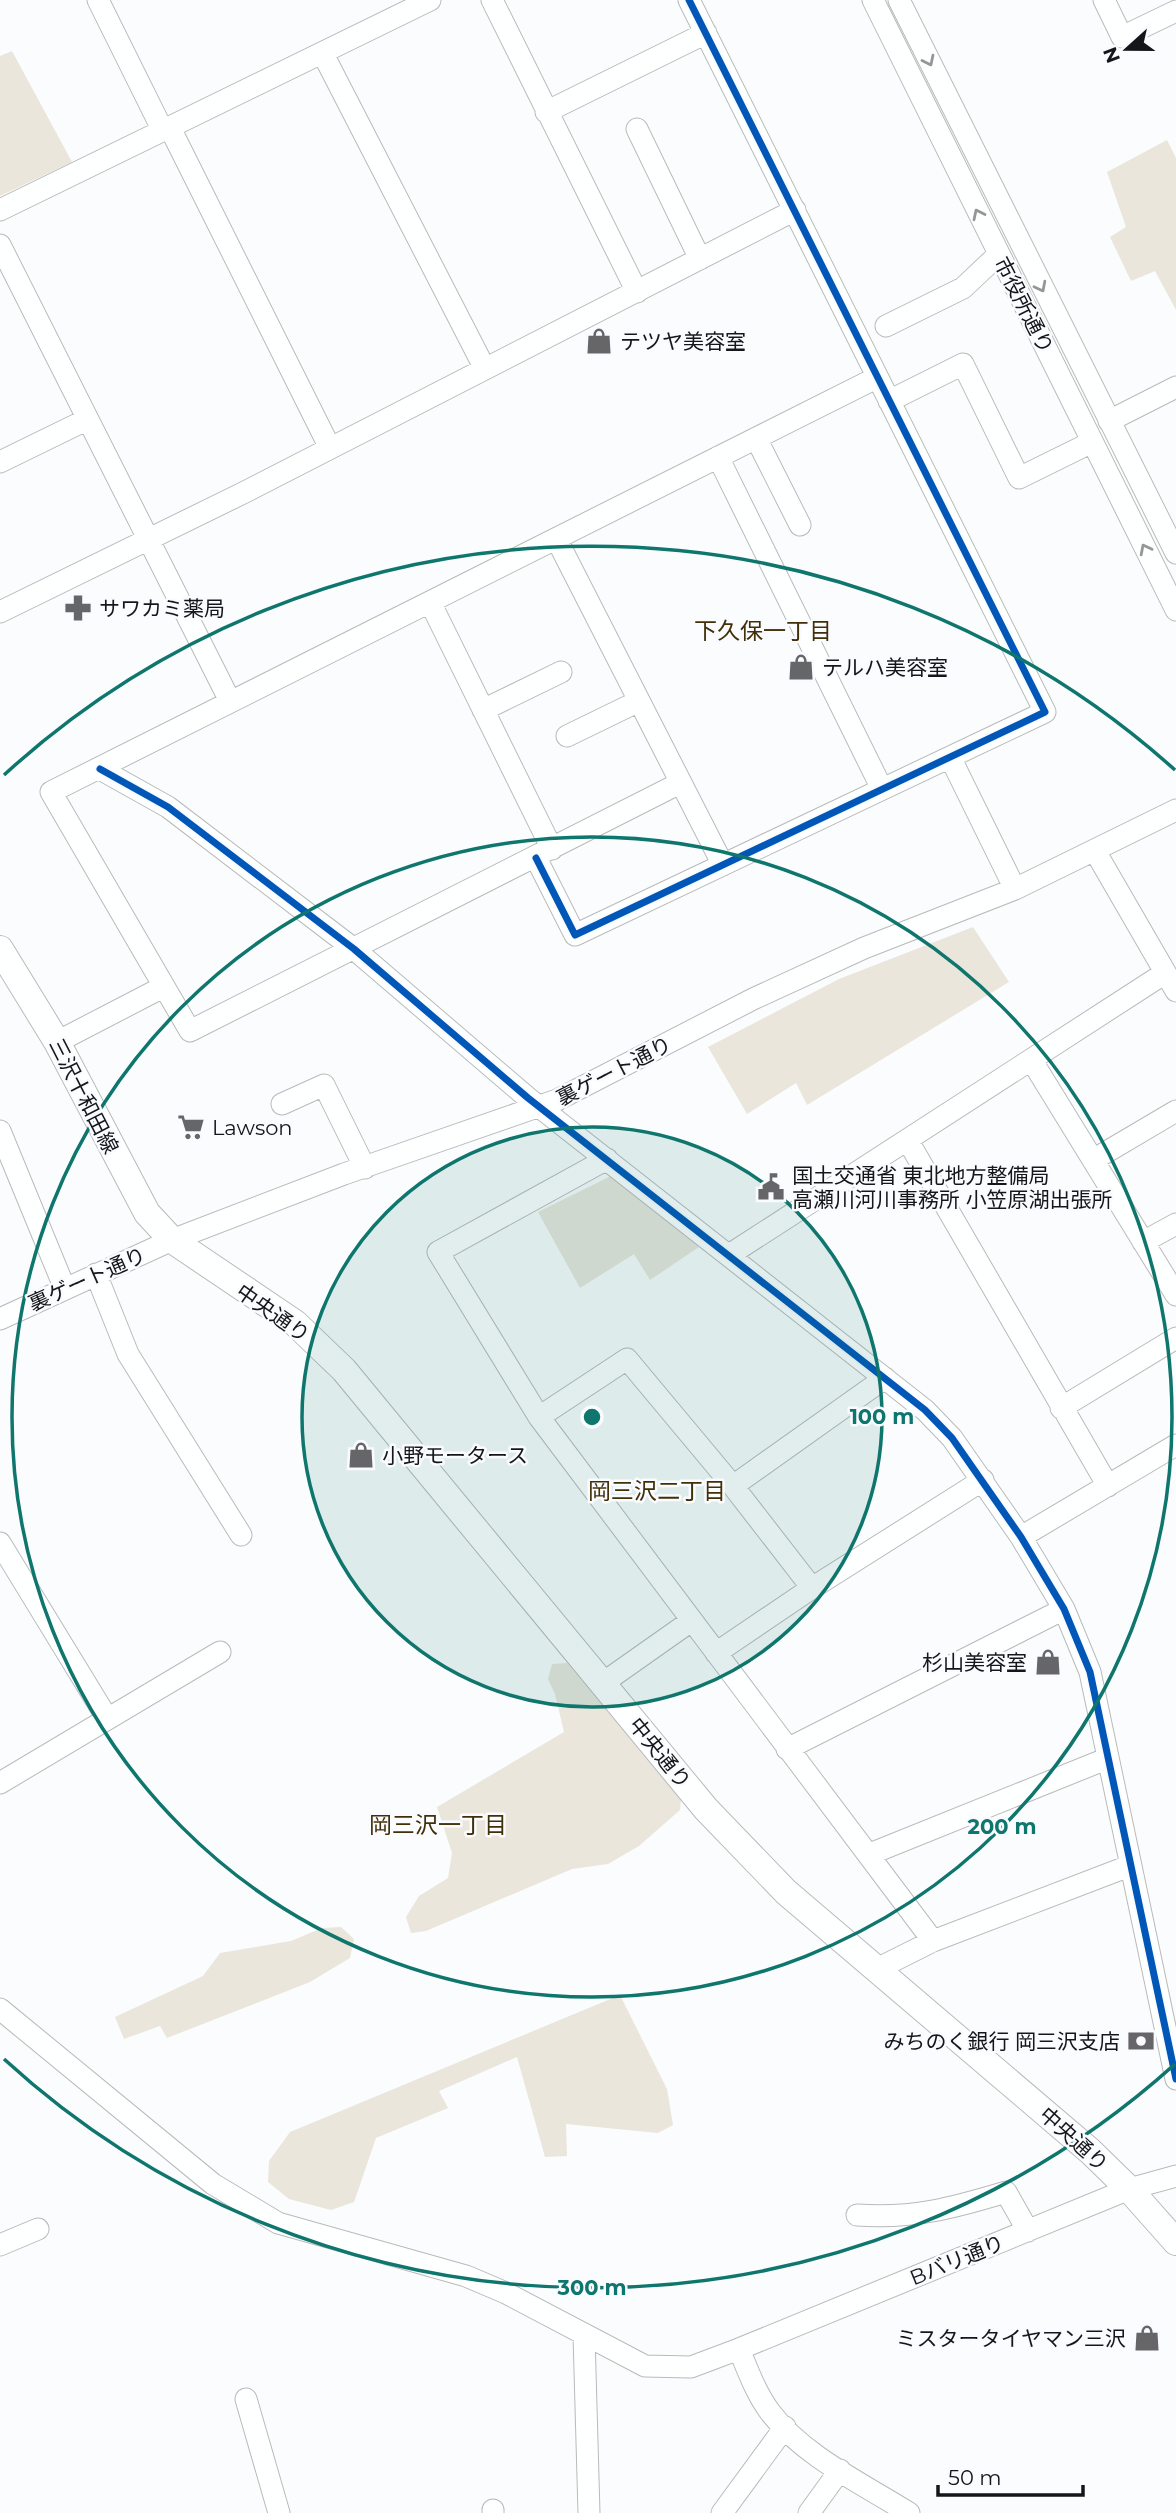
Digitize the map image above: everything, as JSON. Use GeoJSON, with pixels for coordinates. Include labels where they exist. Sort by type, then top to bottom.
{"type":"FeatureCollection","features":[{"type":"Feature","properties":{"kind":"main road","name":"三沢十和田線"},"geometry":{"type":"LineString","coordinates":[[0,949],[57,1042],[110,1148],[147,1213],[172,1240]]}},
{"type":"Feature","properties":{"kind":"main road","name":"中央通り"},"geometry":{"type":"LineString","coordinates":[[172,1240],[295,1323],[344,1370],[706,1809],[786,1892],[874,1970],[1017,2089],[1129,2189],[1176,2242]]}},
{"type":"Feature","properties":{"kind":"street"},"geometry":{"type":"LineString","coordinates":[[98,0],[330,448]]}},
{"type":"Feature","properties":{"kind":"street"},"geometry":{"type":"LineString","coordinates":[[0,210],[430,0]]}},
{"type":"Feature","properties":{"kind":"street"},"geometry":{"type":"LineString","coordinates":[[492,0],[637,292]]}},
{"type":"Feature","properties":{"kind":"street","name":"市役所通り"},"geometry":{"type":"LineString","coordinates":[[873,0],[1176,610]]}},
{"type":"Feature","properties":{"kind":"street","name":"市役所通り"},"geometry":{"type":"LineString","coordinates":[[898,0],[1176,553]]}},
{"type":"Feature","properties":{"kind":"street"},"geometry":{"type":"LineString","coordinates":[[1104,0],[1122,37],[1176,11]]}},
{"type":"Feature","properties":{"kind":"street"},"geometry":{"type":"LineString","coordinates":[[430,602],[483,709],[575,935],[951,759],[1045,712],[706,33],[698,3]]}},
{"type":"Feature","properties":{"kind":"street"},"geometry":{"type":"LineString","coordinates":[[546,112],[706,33]]}},
{"type":"Feature","properties":{"kind":"street"},"geometry":{"type":"LineString","coordinates":[[323,54],[484,367]]}},
{"type":"Feature","properties":{"kind":"street"},"geometry":{"type":"LineString","coordinates":[[637,130],[700,259]]}},
{"type":"Feature","properties":{"kind":"street"},"geometry":{"type":"LineString","coordinates":[[0,612],[330,448],[795,210]]}},
{"type":"Feature","properties":{"kind":"street"},"geometry":{"type":"LineString","coordinates":[[0,245],[230,701]]}},
{"type":"Feature","properties":{"kind":"street"},"geometry":{"type":"LineString","coordinates":[[886,326],[963,288],[998,255]]}},
{"type":"Feature","properties":{"kind":"street"},"geometry":{"type":"LineString","coordinates":[[889,401],[963,364],[1019,478],[1092,442]]}},
{"type":"Feature","properties":{"kind":"street"},"geometry":{"type":"LineString","coordinates":[[680,783],[544,854],[447,898],[354,949],[190,1031],[51,792],[876,378]]}},
{"type":"Feature","properties":{"kind":"street"},"geometry":{"type":"LineString","coordinates":[[1110,421],[1176,387]]}},
{"type":"Feature","properties":{"kind":"street"},"geometry":{"type":"LineString","coordinates":[[0,462],[86,419]]}},
{"type":"Feature","properties":{"kind":"street"},"geometry":{"type":"LineString","coordinates":[[756,438],[800,525]]}},
{"type":"Feature","properties":{"kind":"street"},"geometry":{"type":"LineString","coordinates":[[718,457],[883,789]]}},
{"type":"Feature","properties":{"kind":"street"},"geometry":{"type":"LineString","coordinates":[[557,540],[723,865]]}},
{"type":"Feature","properties":{"kind":"street"},"geometry":{"type":"LineString","coordinates":[[483,709],[561,672]]}},
{"type":"Feature","properties":{"kind":"street"},"geometry":{"type":"LineString","coordinates":[[567,736],[639,701]]}},
{"type":"Feature","properties":{"kind":"street"},"geometry":{"type":"LineString","coordinates":[[951,759],[1015,889]]}},
{"type":"Feature","properties":{"kind":"street"},"geometry":{"type":"LineString","coordinates":[[100,769],[168,807],[354,949],[607,1159],[925,1410],[952,1438],[1021,1537],[1064,1609],[1090,1672],[1106,1759],[1176,2080]]}},
{"type":"Feature","properties":{"kind":"street","name":"裏ゲート通り"},"geometry":{"type":"LineString","coordinates":[[0,1319],[172,1240],[542,1106],[625,1068],[753,999],[864,948],[1015,889],[1176,810]]}},
{"type":"Feature","properties":{"kind":"street"},"geometry":{"type":"LineString","coordinates":[[729,1255],[1032,1061],[1170,982],[1095,851]]}},
{"type":"Feature","properties":{"kind":"street"},"geometry":{"type":"LineString","coordinates":[[57,1042],[163,987]]}},
{"type":"Feature","properties":{"kind":"street"},"geometry":{"type":"LineString","coordinates":[[1032,1061],[1176,1295]]}},
{"type":"Feature","properties":{"kind":"street"},"geometry":{"type":"LineString","coordinates":[[282,1104],[324,1085],[365,1168]]}},
{"type":"Feature","properties":{"kind":"street"},"geometry":{"type":"LineString","coordinates":[[1093,1160],[1176,1111]]}},
{"type":"Feature","properties":{"kind":"street"},"geometry":{"type":"LineString","coordinates":[[0,1131],[65,1289]]}},
{"type":"Feature","properties":{"kind":"street"},"geometry":{"type":"LineString","coordinates":[[908,1142],[1108,1486]]}},
{"type":"Feature","properties":{"kind":"street"},"geometry":{"type":"LineString","coordinates":[[607,1159],[438,1252],[538,1417],[933,1941]]}},
{"type":"Feature","properties":{"kind":"street"},"geometry":{"type":"LineString","coordinates":[[1143,1242],[1176,1224]]}},
{"type":"Feature","properties":{"kind":"street"},"geometry":{"type":"LineString","coordinates":[[96,1274],[128,1354],[240,1535]]}},
{"type":"Feature","properties":{"kind":"street"},"geometry":{"type":"LineString","coordinates":[[1061,1408],[1176,1338]]}},
{"type":"Feature","properties":{"kind":"street"},"geometry":{"type":"LineString","coordinates":[[538,1417],[628,1359],[733,1486],[812,1588]]}},
{"type":"Feature","properties":{"kind":"street"},"geometry":{"type":"LineString","coordinates":[[733,1486],[885,1378]]}},
{"type":"Feature","properties":{"kind":"street"},"geometry":{"type":"LineString","coordinates":[[1021,1537],[1176,1445]]}},
{"type":"Feature","properties":{"kind":"street"},"geometry":{"type":"LineString","coordinates":[[716,1653],[812,1588],[983,1480]]}},
{"type":"Feature","properties":{"kind":"street"},"geometry":{"type":"LineString","coordinates":[[0,1543],[107,1718]]}},
{"type":"Feature","properties":{"kind":"street"},"geometry":{"type":"LineString","coordinates":[[787,1749],[1064,1609]]}},
{"type":"Feature","properties":{"kind":"street"},"geometry":{"type":"LineString","coordinates":[[603,1683],[691,1621]]}},
{"type":"Feature","properties":{"kind":"street"},"geometry":{"type":"LineString","coordinates":[[0,1783],[220,1652]]}},
{"type":"Feature","properties":{"kind":"street"},"geometry":{"type":"LineString","coordinates":[[870,1854],[1106,1759]]}},
{"type":"Feature","properties":{"kind":"street"},"geometry":{"type":"LineString","coordinates":[[874,1970],[933,1941],[1129,1866]]}},
{"type":"Feature","properties":{"kind":"street","name":"Bバリ通り"},"geometry":{"type":"LineString","coordinates":[[0,2009],[213,2184],[268,2218],[324,2238],[466,2276],[506,2293],[645,2367],[691,2367],[1129,2189],[1176,2176]]}},
{"type":"Feature","properties":{"kind":"street"},"geometry":{"type":"LineString","coordinates":[[857,2215],[893,2217],[932,2213],[1006,2192],[1028,2231]]}},
{"type":"Feature","properties":{"kind":"street"},"geometry":{"type":"LineString","coordinates":[[0,2245],[38,2229]]}},
{"type":"Feature","properties":{"kind":"street"},"geometry":{"type":"LineString","coordinates":[[584,2335],[589,2513]]}},
{"type":"Feature","properties":{"kind":"street"},"geometry":{"type":"LineString","coordinates":[[740,2349],[753,2383],[771,2412],[785,2427],[840,2470],[903,2512]]}},
{"type":"Feature","properties":{"kind":"street"},"geometry":{"type":"LineString","coordinates":[[246,2399],[279,2513]]}},
{"type":"Feature","properties":{"kind":"street"},"geometry":{"type":"LineString","coordinates":[[722,2513],[785,2427]]}},
{"type":"Feature","properties":{"kind":"street"},"geometry":{"type":"LineString","coordinates":[[809,2513],[840,2470]]}},
{"type":"Feature","properties":{"kind":"shaded area"},"geometry":{"type":"Polygon","coordinates":[[[12,51],[72,162],[0,196],[0,56],[12,51]]]}},
{"type":"Feature","properties":{"kind":"shaded area"},"geometry":{"type":"Polygon","coordinates":[[[1167,140],[1176,158],[1176,310],[1155,271],[1131,281],[1110,237],[1126,227],[1107,172],[1167,140]]]}},
{"type":"Feature","properties":{"kind":"shaded area"},"geometry":{"type":"Polygon","coordinates":[[[973,927],[1009,982],[807,1105],[796,1083],[747,1114],[708,1047],[839,979],[973,927]]]}},
{"type":"Feature","properties":{"kind":"shaded area"},"geometry":{"type":"Polygon","coordinates":[[[611,1176],[699,1247],[650,1280],[634,1254],[580,1288],[538,1212],[611,1176]]]}},
{"type":"Feature","properties":{"kind":"shaded area"},"geometry":{"type":"Polygon","coordinates":[[[567,1663],[681,1799],[680,1810],[639,1846],[608,1864],[572,1869],[426,1931],[411,1933],[406,1917],[419,1896],[448,1878],[452,1853],[437,1807],[564,1732],[555,1694],[548,1679],[552,1664],[567,1663]]]}},
{"type":"Feature","properties":{"kind":"shaded area"},"geometry":{"type":"Polygon","coordinates":[[[341,1927],[354,1939],[350,1958],[310,1982],[167,2038],[160,2026],[124,2039],[115,2017],[203,1976],[220,1953],[291,1941],[322,1928],[341,1927]]]}},
{"type":"Feature","properties":{"kind":"shaded area"},"geometry":{"type":"Polygon","coordinates":[[[620,1995],[667,2089],[673,2125],[658,2133],[566,2124],[567,2156],[545,2157],[517,2057],[439,2091],[448,2108],[376,2138],[354,2202],[331,2210],[289,2199],[268,2182],[269,2161],[290,2132],[620,1995]]]}},
{"type":"Feature","properties":{"kind":"cycle path"},"geometry":{"type":"LineString","coordinates":[[536,858],[575,935],[1045,712],[689,0]]}},
{"type":"Feature","properties":{"kind":"cycle path"},"geometry":{"type":"LineString","coordinates":[[100,769],[168,807],[354,949],[528,1098],[925,1410],[952,1438],[1021,1537],[1064,1609],[1090,1672],[1176,2079]]}},
{"type":"Feature","properties":{"kind":"place","name":"テツヤ美容室"},"geometry":{"type":"Point","coordinates":[599,341]}},
{"type":"Feature","properties":{"kind":"place","name":"サワカミ薬局"},"geometry":{"type":"Point","coordinates":[78,608]}},
{"type":"Feature","properties":{"kind":"place","name":"テルハ美容室"},"geometry":{"type":"Point","coordinates":[801,667]}},
{"type":"Feature","properties":{"kind":"place","name":"Lawson"},"geometry":{"type":"Point","coordinates":[191,1127]}},
{"type":"Feature","properties":{"kind":"place","name":"国土交通省 東北地方整備局 高瀬川河川事務所 小笠原湖出張所"},"geometry":{"type":"Point","coordinates":[771,1187]}},
{"type":"Feature","properties":{"kind":"place","name":"小野モータース"},"geometry":{"type":"Point","coordinates":[361,1455]}},
{"type":"Feature","properties":{"kind":"place","name":"杉山美容室"},"geometry":{"type":"Point","coordinates":[1048,1662]}},
{"type":"Feature","properties":{"kind":"place","name":"みちのく銀行 岡三沢支店"},"geometry":{"type":"Point","coordinates":[1141,2041]}},
{"type":"Feature","properties":{"kind":"place","name":"ミスタータイヤマン三沢"},"geometry":{"type":"Point","coordinates":[1147,2338]}},
{"type":"Feature","properties":{"kind":"district","name":"下久保一丁目"},"geometry":{"type":"Point","coordinates":[763,631]}},
{"type":"Feature","properties":{"kind":"district","name":"岡三沢二丁目"},"geometry":{"type":"Point","coordinates":[657,1491]}},
{"type":"Feature","properties":{"kind":"district","name":"岡三沢一丁目"},"geometry":{"type":"Point","coordinates":[438,1825]}}]}
